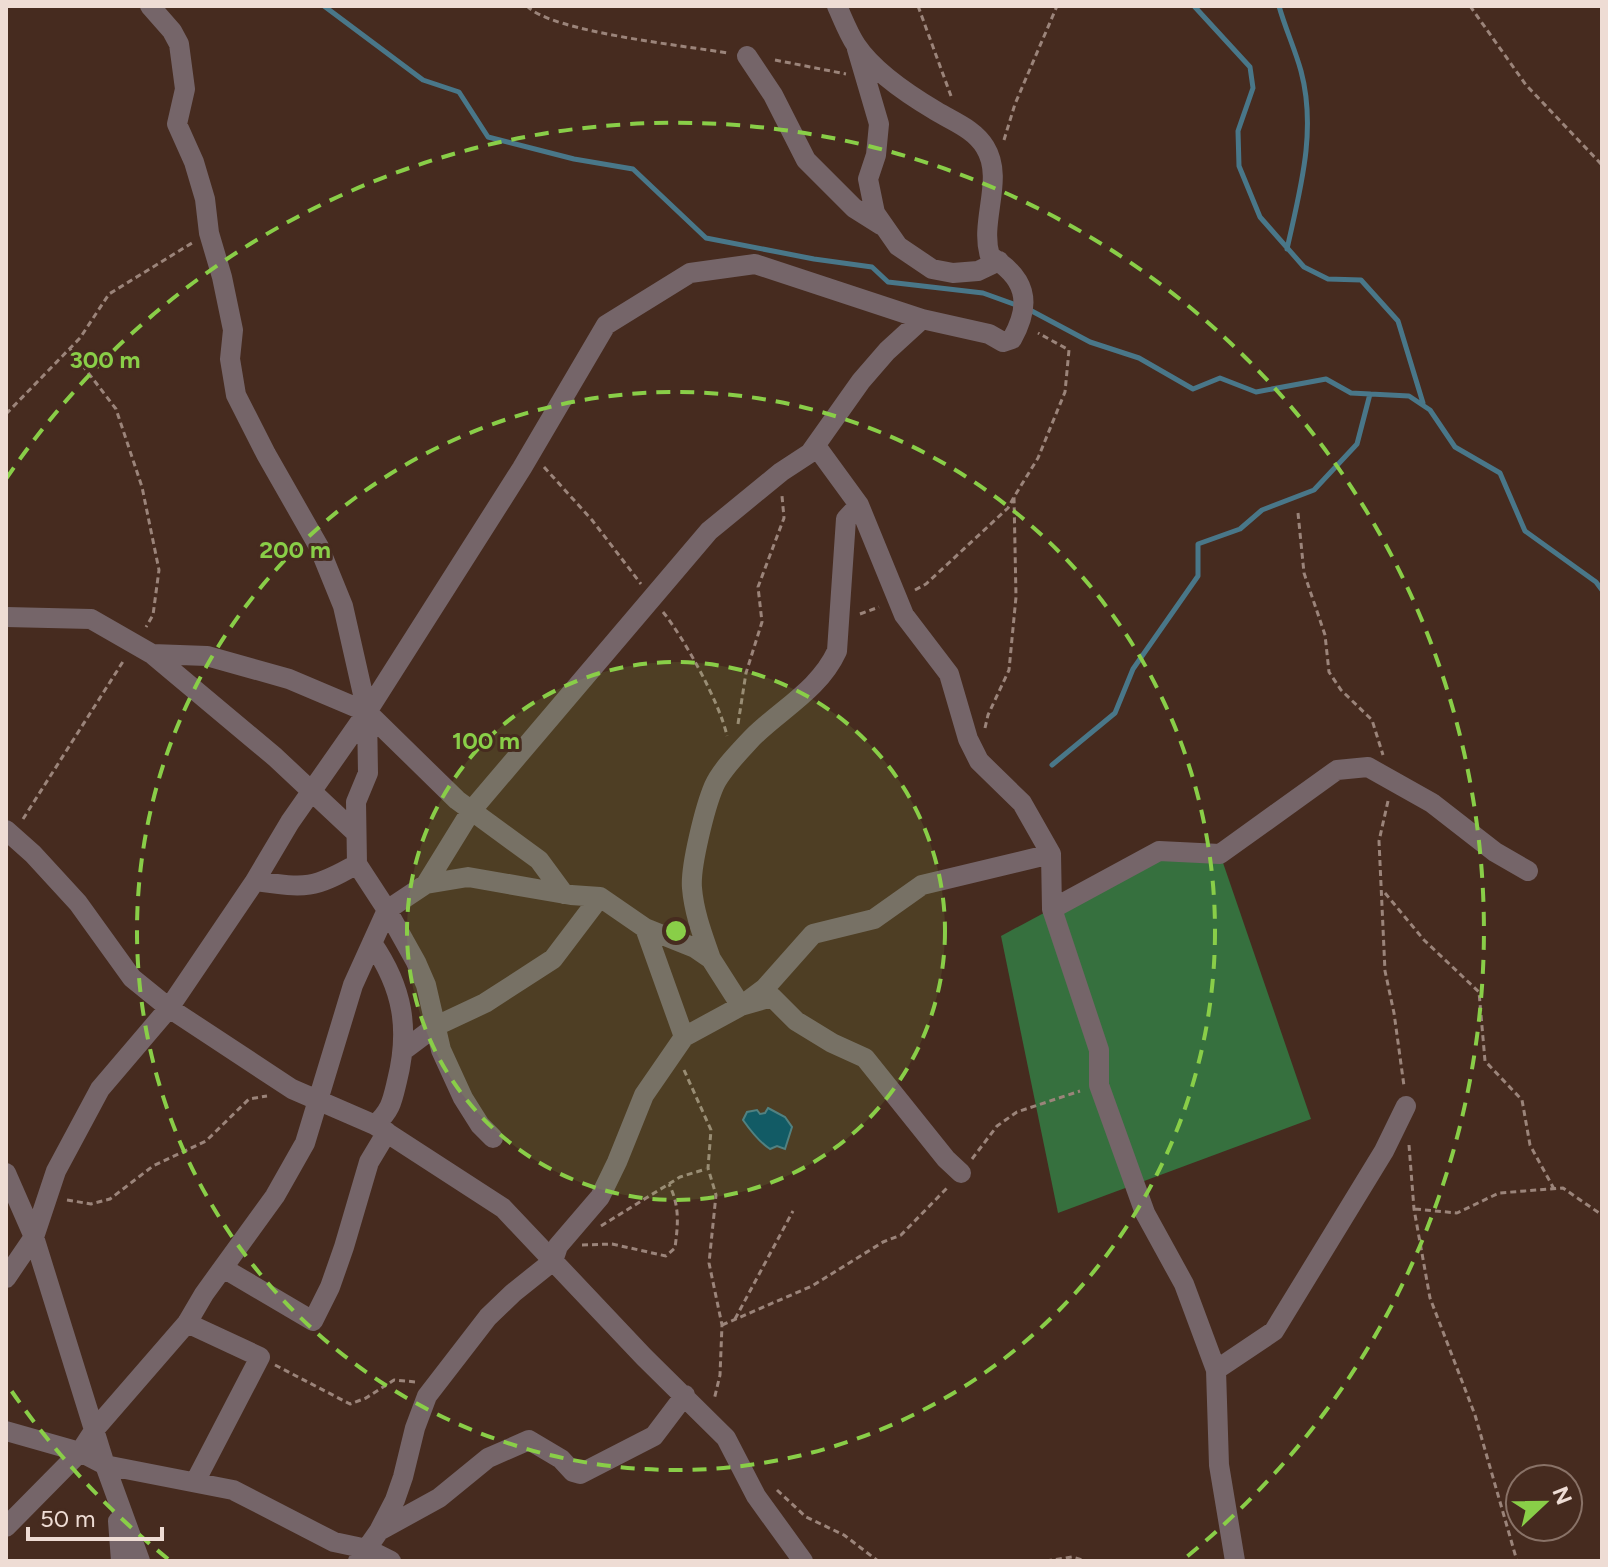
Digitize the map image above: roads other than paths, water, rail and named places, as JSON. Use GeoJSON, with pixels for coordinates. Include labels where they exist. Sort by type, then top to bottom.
{"type":"FeatureCollection","features":[{"type":"Feature","properties":{"kind":"street"},"geometry":{"type":"LineString","coordinates":[[150,6],[179,44],[185,89],[177,124],[194,162],[205,199],[209,233],[222,277],[233,330],[230,359],[236,395],[319,547],[343,606],[367,712],[368,773],[356,802],[357,864],[416,962],[426,985],[441,1050],[463,1098],[480,1125],[493,1138]]}},
{"type":"Feature","properties":{"kind":"street"},"geometry":{"type":"LineString","coordinates":[[837,6],[856,45],[879,124],[876,155],[868,179],[875,213],[898,246],[932,269],[953,273],[978,271],[999,261]]}},
{"type":"Feature","properties":{"kind":"street"},"geometry":{"type":"LineString","coordinates":[[6,1278],[34,1237],[56,1171],[100,1089],[169,1008],[367,712],[522,468],[606,325],[690,273],[755,264],[922,319],[989,334],[1003,342],[1012,339],[1020,325],[1024,295],[1010,268],[990,256],[986,242],[993,172],[987,149],[973,132],[934,110],[887,76],[856,45]]}},
{"type":"Feature","properties":{"kind":"street"},"geometry":{"type":"LineString","coordinates":[[747,56],[773,95],[806,160],[854,208],[885,227]]}},
{"type":"Feature","properties":{"kind":"street"},"geometry":{"type":"LineString","coordinates":[[426,884],[471,811],[709,531],[781,472],[810,453],[861,381],[887,351],[922,319]]}},
{"type":"Feature","properties":{"kind":"street"},"geometry":{"type":"LineString","coordinates":[[816,446],[859,505],[904,615],[949,674],[968,739],[979,761],[1022,803],[1051,854],[1052,909],[1099,1050],[1099,1085],[1145,1213],[1184,1284],[1216,1370],[1219,1465],[1235,1561]]}},
{"type":"Feature","properties":{"kind":"street"},"geometry":{"type":"LineString","coordinates":[[741,1006],[711,959],[695,914],[691,884],[703,821],[715,784],[752,738],[803,696],[832,662],[837,651],[846,519],[859,505]]}},
{"type":"Feature","properties":{"kind":"street"},"geometry":{"type":"LineString","coordinates":[[6,617],[91,619],[143,649],[275,757],[356,833]]}},
{"type":"Feature","properties":{"kind":"street"},"geometry":{"type":"LineString","coordinates":[[143,649],[207,656],[289,679],[367,712],[471,811],[539,860],[564,894]]}},
{"type":"Feature","properties":{"kind":"street"},"geometry":{"type":"LineString","coordinates":[[1052,909],[1159,851],[1220,854],[1337,770],[1368,767],[1432,803],[1495,852],[1528,871]]}},
{"type":"Feature","properties":{"kind":"street"},"geometry":{"type":"LineString","coordinates":[[10,833],[78,903],[132,978],[169,1008],[292,1089],[381,1128],[503,1208],[556,1254],[644,1357],[726,1438],[756,1496],[803,1561]]}},
{"type":"Feature","properties":{"kind":"street"},"geometry":{"type":"LineString","coordinates":[[362,1555],[395,1500],[421,1409],[435,1383],[495,1310],[556,1254],[600,1197],[644,1095],[684,1037],[741,1006],[765,988],[813,934],[874,919],[922,885],[1051,854]]}},
{"type":"Feature","properties":{"kind":"street"},"geometry":{"type":"LineString","coordinates":[[255,881],[298,887],[315,885],[357,864]]}},
{"type":"Feature","properties":{"kind":"street"},"geometry":{"type":"LineString","coordinates":[[6,1527],[80,1452],[95,1429],[187,1323],[282,1183],[305,1143],[353,985],[387,910],[426,884],[468,877],[564,894],[600,897],[645,928],[695,948],[711,959]]}},
{"type":"Feature","properties":{"kind":"street"},"geometry":{"type":"LineString","coordinates":[[404,1050],[436,1026],[485,1003],[553,959],[600,897]]}},
{"type":"Feature","properties":{"kind":"street"},"geometry":{"type":"LineString","coordinates":[[645,928],[684,1037]]}},
{"type":"Feature","properties":{"kind":"street"},"geometry":{"type":"LineString","coordinates":[[223,1268],[313,1321],[330,1287],[369,1162],[390,1111],[404,1050],[399,998],[383,959],[372,943]]}},
{"type":"Feature","properties":{"kind":"street"},"geometry":{"type":"LineString","coordinates":[[741,1006],[772,997],[796,1021],[865,1058],[946,1159],[961,1173]]}},
{"type":"Feature","properties":{"kind":"street"},"geometry":{"type":"LineString","coordinates":[[1216,1370],[1274,1331],[1384,1151],[1406,1106]]}},
{"type":"Feature","properties":{"kind":"street"},"geometry":{"type":"LineString","coordinates":[[6,1173],[34,1237],[105,1465],[140,1561]]}},
{"type":"Feature","properties":{"kind":"street"},"geometry":{"type":"LineString","coordinates":[[187,1323],[260,1357],[195,1482]]}},
{"type":"Feature","properties":{"kind":"street"},"geometry":{"type":"LineString","coordinates":[[379,1531],[439,1498],[488,1458],[529,1440],[580,1474],[654,1436],[685,1395]]}},
{"type":"Feature","properties":{"kind":"street"},"geometry":{"type":"LineString","coordinates":[[6,1431],[80,1452],[105,1465],[233,1490],[362,1555],[391,1561]]}},
{"type":"Feature","properties":{"kind":"street"},"geometry":{"type":"LineString","coordinates":[[117,1497],[121,1561]]}},
{"type":"Feature","properties":{"kind":"water"},"geometry":{"type":"Polygon","coordinates":[[[768,1108],[785,1117],[792,1127],[785,1149],[777,1146],[770,1149],[743,1120],[747,1112],[757,1110],[760,1114],[768,1108]]]}},
{"type":"Feature","properties":{"kind":"waterway"},"geometry":{"type":"LineString","coordinates":[[324,6],[423,80],[459,92],[488,137],[574,159],[633,169],[706,238],[872,267],[888,282],[983,293],[1019,306]]}},
{"type":"Feature","properties":{"kind":"waterway"},"geometry":{"type":"LineString","coordinates":[[1194,6],[1250,67],[1253,88],[1238,131],[1239,166],[1260,217],[1304,267],[1328,279],[1361,280],[1398,321],[1423,403]]}},
{"type":"Feature","properties":{"kind":"waterway"},"geometry":{"type":"LineString","coordinates":[[1279,6],[1301,71],[1307,116],[1305,160],[1287,249]]}},
{"type":"Feature","properties":{"kind":"waterway"},"geometry":{"type":"LineString","coordinates":[[1028,309],[1090,342],[1139,358],[1193,389],[1220,378],[1256,392],[1326,379],[1351,393],[1409,396],[1430,410],[1455,447],[1500,473],[1525,531],[1596,582],[1602,590]]}},
{"type":"Feature","properties":{"kind":"waterway"},"geometry":{"type":"LineString","coordinates":[[1052,765],[1115,713],[1133,669],[1198,576],[1198,544],[1240,529],[1262,510],[1314,490],[1357,444],[1370,394]]}}]}
